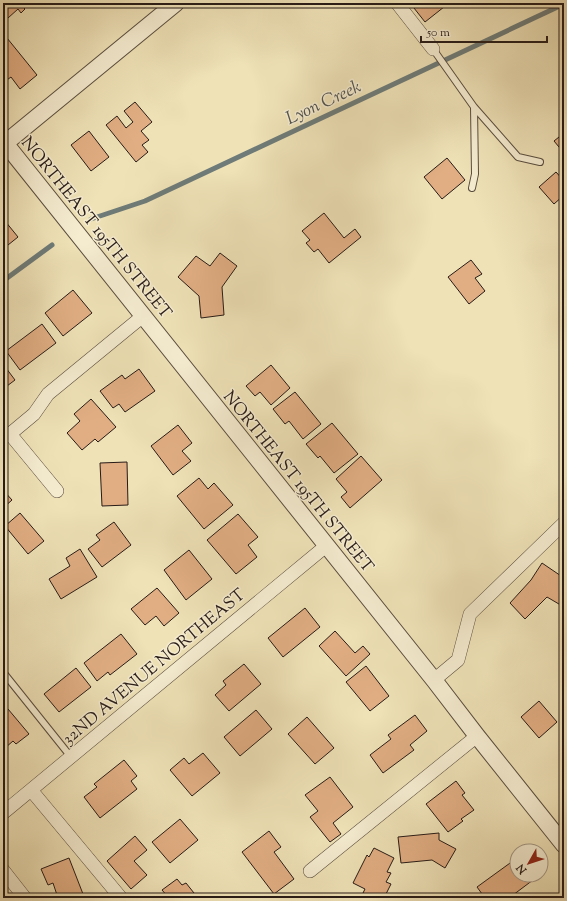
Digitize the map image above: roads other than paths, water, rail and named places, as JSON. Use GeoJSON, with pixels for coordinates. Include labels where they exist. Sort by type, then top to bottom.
{"type":"FeatureCollection","features":[{"type":"Feature","properties":{"kind":"street"},"geometry":{"type":"LineString","coordinates":[[4,143],[176,3]]}},
{"type":"Feature","properties":{"kind":"street"},"geometry":{"type":"LineString","coordinates":[[397,3],[433,49]]}},
{"type":"Feature","properties":{"kind":"street","name":"NORTHEAST 195TH STREET"},"geometry":{"type":"LineString","coordinates":[[4,143],[434,680],[564,845]]}},
{"type":"Feature","properties":{"kind":"street"},"geometry":{"type":"LineString","coordinates":[[57,491],[10,434],[34,414],[48,394],[143,316]]}},
{"type":"Feature","properties":{"kind":"street"},"geometry":{"type":"LineString","coordinates":[[434,680],[458,660],[470,614],[564,523]]}},
{"type":"Feature","properties":{"kind":"street","name":"32ND AVENUE NORTHEAST"},"geometry":{"type":"LineString","coordinates":[[3,813],[326,546]]}},
{"type":"Feature","properties":{"kind":"street"},"geometry":{"type":"LineString","coordinates":[[310,871],[477,736]]}},
{"type":"Feature","properties":{"kind":"street"},"geometry":{"type":"LineString","coordinates":[[31,790],[121,898]]}},
{"type":"Feature","properties":{"kind":"street"},"geometry":{"type":"LineString","coordinates":[[3,870],[25,898]]}},
{"type":"Feature","properties":{"kind":"lane"},"geometry":{"type":"LineString","coordinates":[[433,49],[474,107],[518,157],[540,162]]}},
{"type":"Feature","properties":{"kind":"lane"},"geometry":{"type":"LineString","coordinates":[[472,188],[475,174],[474,107]]}},
{"type":"Feature","properties":{"kind":"lane"},"geometry":{"type":"LineString","coordinates":[[3,672],[71,757]]}},
{"type":"Feature","properties":{"kind":"waterway","name":"Lyon Creek"},"geometry":{"type":"LineString","coordinates":[[91,219],[145,201],[564,4]]}},
{"type":"Feature","properties":{"kind":"waterway","name":"Lyon Creek"},"geometry":{"type":"LineString","coordinates":[[3,281],[52,245]]}}]}
